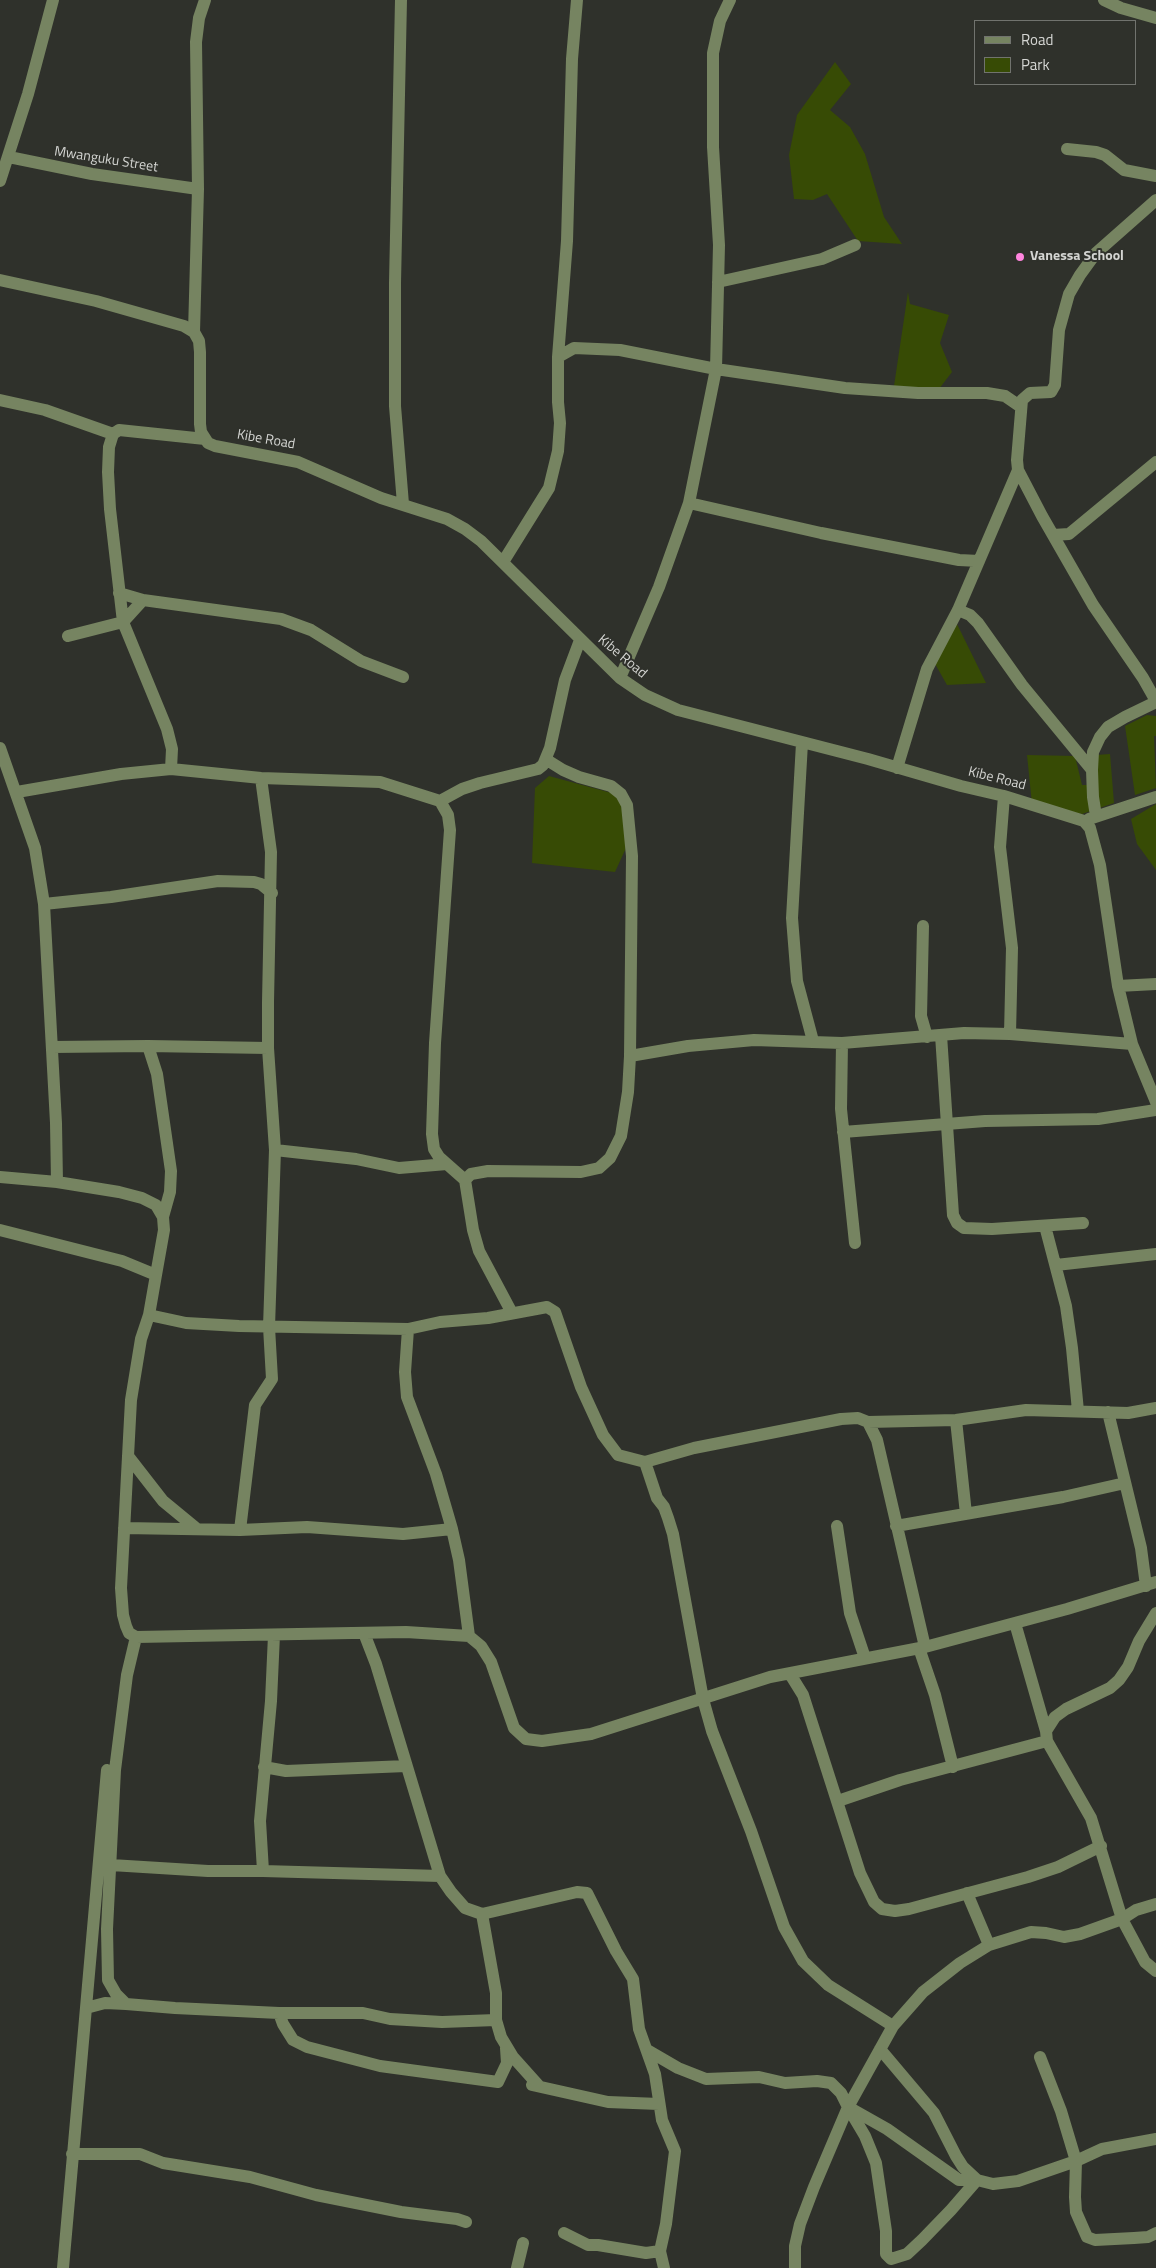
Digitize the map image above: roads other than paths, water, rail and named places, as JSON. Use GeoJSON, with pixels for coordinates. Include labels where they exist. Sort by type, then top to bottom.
{"type":"FeatureCollection","features":[{"type":"Feature","properties":{"kind":"street"},"geometry":{"type":"LineString","coordinates":[[0,181],[9,157],[53,0]]}},
{"type":"Feature","properties":{"kind":"street"},"geometry":{"type":"LineString","coordinates":[[205,0],[199,18],[196,42],[198,189],[194,332],[199,341],[200,424],[205,438]]}},
{"type":"Feature","properties":{"kind":"street"},"geometry":{"type":"LineString","coordinates":[[401,0],[395,273],[396,406],[403,504]]}},
{"type":"Feature","properties":{"kind":"street"},"geometry":{"type":"LineString","coordinates":[[503,562],[540,505],[554,471],[560,430],[558,357],[567,241],[572,59],[577,0]]}},
{"type":"Feature","properties":{"kind":"street"},"geometry":{"type":"LineString","coordinates":[[620,678],[660,587],[690,503],[716,369],[720,245],[713,147],[713,53],[720,21],[730,0]]}},
{"type":"Feature","properties":{"kind":"street"},"geometry":{"type":"LineString","coordinates":[[1104,0],[1121,8],[1155,17]]}},
{"type":"Feature","properties":{"kind":"street"},"geometry":{"type":"LineString","coordinates":[[1067,149],[1096,152],[1105,155],[1124,170],[1156,176]]}},
{"type":"Feature","properties":{"kind":"street","name":"Mwanguku Street"},"geometry":{"type":"LineString","coordinates":[[9,157],[92,174],[198,189]]}},
{"type":"Feature","properties":{"kind":"street"},"geometry":{"type":"LineString","coordinates":[[897,768],[927,668],[958,610],[1018,470],[1022,400],[1026,395],[1045,394],[1054,389],[1059,330],[1069,294],[1080,275],[1101,248],[1156,200]]}},
{"type":"Feature","properties":{"kind":"street"},"geometry":{"type":"LineString","coordinates":[[718,282],[822,258],[855,245]]}},
{"type":"Feature","properties":{"kind":"street"},"geometry":{"type":"LineString","coordinates":[[0,280],[65,293],[168,320],[194,332]]}},
{"type":"Feature","properties":{"kind":"street"},"geometry":{"type":"LineString","coordinates":[[560,335],[574,348]]}},
{"type":"Feature","properties":{"kind":"street"},"geometry":{"type":"LineString","coordinates":[[558,357],[574,348],[620,350],[716,369],[854,389],[918,394],[987,393],[1005,396],[1021,406]]}},
{"type":"Feature","properties":{"kind":"street"},"geometry":{"type":"LineString","coordinates":[[0,400],[45,410],[113,434],[109,447],[108,472],[123,622],[140,667],[164,718],[172,749],[171,770]]}},
{"type":"Feature","properties":{"kind":"street","name":"Kibe Road"},"geometry":{"type":"LineString","coordinates":[[113,434],[119,430],[127,430],[205,438],[214,446],[298,462],[372,495],[447,519],[466,529],[503,562],[620,678],[646,695],[678,710],[961,786],[1090,818]]}},
{"type":"Feature","properties":{"kind":"street"},"geometry":{"type":"LineString","coordinates":[[1053,535],[1069,534],[1156,462]]}},
{"type":"Feature","properties":{"kind":"street"},"geometry":{"type":"LineString","coordinates":[[1018,470],[1093,605],[1143,678],[1156,702],[1136,710],[1108,728],[1093,752],[1093,797],[1090,818],[1090,828],[1100,865],[1118,986],[1132,1044],[1156,1102]]}},
{"type":"Feature","properties":{"kind":"street"},"geometry":{"type":"LineString","coordinates":[[1010,491],[1030,492]]}},
{"type":"Feature","properties":{"kind":"street"},"geometry":{"type":"LineString","coordinates":[[690,503],[822,533],[959,560],[979,561]]}},
{"type":"Feature","properties":{"kind":"street"},"geometry":{"type":"LineString","coordinates":[[959,560],[969,583]]}},
{"type":"Feature","properties":{"kind":"street"},"geometry":{"type":"LineString","coordinates":[[119,593],[143,600],[243,612],[291,621],[311,630],[361,661],[403,677]]}},
{"type":"Feature","properties":{"kind":"street"},"geometry":{"type":"LineString","coordinates":[[68,636],[123,622],[143,600]]}},
{"type":"Feature","properties":{"kind":"street"},"geometry":{"type":"LineString","coordinates":[[958,610],[970,615],[978,623],[1022,685],[1092,770]]}},
{"type":"Feature","properties":{"kind":"street"},"geometry":{"type":"LineString","coordinates":[[440,801],[462,789],[480,783],[538,769],[547,760],[564,680],[580,640]]}},
{"type":"Feature","properties":{"kind":"street"},"geometry":{"type":"LineString","coordinates":[[802,743],[792,918],[797,981],[813,1041]]}},
{"type":"Feature","properties":{"kind":"street"},"geometry":{"type":"LineString","coordinates":[[0,748],[35,848],[44,904],[57,1182]]}},
{"type":"Feature","properties":{"kind":"street"},"geometry":{"type":"LineString","coordinates":[[172,749],[187,771]]}},
{"type":"Feature","properties":{"kind":"street"},"geometry":{"type":"LineString","coordinates":[[465,1180],[471,1174],[488,1171],[581,1172],[599,1168],[610,1158],[621,1136],[628,1092],[630,1056],[632,856],[627,805],[621,794],[611,786],[579,777],[562,770],[547,760]]}},
{"type":"Feature","properties":{"kind":"street"},"geometry":{"type":"LineString","coordinates":[[16,792],[121,774],[171,770],[261,778],[380,782],[440,801],[448,815],[450,830],[435,1043],[432,1134],[434,1149],[439,1157],[465,1180],[473,1230],[479,1251],[512,1313]]}},
{"type":"Feature","properties":{"kind":"street"},"geometry":{"type":"LineString","coordinates":[[240,1530],[255,1405],[272,1379],[269,1327],[274,1150],[268,1048],[268,950],[272,893],[270,836],[261,778]]}},
{"type":"Feature","properties":{"kind":"street"},"geometry":{"type":"LineString","coordinates":[[1004,796],[1000,846],[1012,948],[1010,1034]]}},
{"type":"Feature","properties":{"kind":"street"},"geometry":{"type":"LineString","coordinates":[[1090,818],[1156,797]]}},
{"type":"Feature","properties":{"kind":"street"},"geometry":{"type":"LineString","coordinates":[[44,904],[111,897],[218,881],[254,882],[272,893]]}},
{"type":"Feature","properties":{"kind":"street"},"geometry":{"type":"LineString","coordinates":[[921,1038],[923,926]]}},
{"type":"Feature","properties":{"kind":"street"},"geometry":{"type":"LineString","coordinates":[[1118,986],[1156,984]]}},
{"type":"Feature","properties":{"kind":"street"},"geometry":{"type":"LineString","coordinates":[[630,1056],[724,1042],[754,1040],[842,1042],[921,1038],[964,1033],[1010,1034],[1132,1044]]}},
{"type":"Feature","properties":{"kind":"street"},"geometry":{"type":"LineString","coordinates":[[941,1035],[953,1206],[957,1223],[964,1228],[975,1229],[1083,1223]]}},
{"type":"Feature","properties":{"kind":"street"},"geometry":{"type":"LineString","coordinates":[[842,1042],[840,1080],[843,1132],[855,1243]]}},
{"type":"Feature","properties":{"kind":"street"},"geometry":{"type":"LineString","coordinates":[[148,1046],[157,1074],[171,1171],[170,1192],[163,1216],[164,1230],[149,1315],[141,1339],[131,1400],[122,1588],[123,1615],[129,1633],[136,1637],[406,1632],[470,1636],[481,1646],[491,1662],[514,1728],[520,1735],[533,1741],[552,1741],[591,1734],[739,1686],[865,1658],[922,1648],[1151,1584],[1108,1412]]}},
{"type":"Feature","properties":{"kind":"street"},"geometry":{"type":"LineString","coordinates":[[52,1047],[268,1048]]}},
{"type":"Feature","properties":{"kind":"street"},"geometry":{"type":"LineString","coordinates":[[843,1132],[985,1122],[1098,1119],[1156,1110]]}},
{"type":"Feature","properties":{"kind":"street"},"geometry":{"type":"LineString","coordinates":[[274,1150],[356,1159],[399,1168],[447,1164]]}},
{"type":"Feature","properties":{"kind":"street"},"geometry":{"type":"LineString","coordinates":[[0,1177],[57,1182],[119,1192],[156,1204],[163,1216]]}},
{"type":"Feature","properties":{"kind":"street"},"geometry":{"type":"LineString","coordinates":[[1045,1226],[1056,1265],[1071,1340],[1078,1411]]}},
{"type":"Feature","properties":{"kind":"street"},"geometry":{"type":"LineString","coordinates":[[0,1230],[122,1261],[156,1275]]}},
{"type":"Feature","properties":{"kind":"street"},"geometry":{"type":"LineString","coordinates":[[1056,1265],[1156,1254]]}},
{"type":"Feature","properties":{"kind":"street"},"geometry":{"type":"LineString","coordinates":[[149,1315],[186,1323],[269,1327],[408,1328],[440,1322],[488,1318],[547,1307],[555,1312],[581,1387],[603,1435],[618,1455],[645,1462],[694,1448],[841,1418],[858,1418],[868,1422],[956,1420],[1026,1410],[1128,1413],[1156,1408]]}},
{"type":"Feature","properties":{"kind":"street"},"geometry":{"type":"LineString","coordinates":[[408,1328],[405,1372],[407,1397],[436,1474],[452,1529],[460,1560],[470,1636]]}},
{"type":"Feature","properties":{"kind":"street"},"geometry":{"type":"LineString","coordinates":[[956,1420],[966,1514]]}},
{"type":"Feature","properties":{"kind":"street"},"geometry":{"type":"LineString","coordinates":[[868,1422],[878,1440],[922,1648],[953,1767]]}},
{"type":"Feature","properties":{"kind":"street"},"geometry":{"type":"LineString","coordinates":[[128,1456],[163,1501],[197,1529]]}},
{"type":"Feature","properties":{"kind":"street"},"geometry":{"type":"LineString","coordinates":[[645,1462],[653,1490],[664,1507],[673,1534],[703,1699],[712,1731],[784,1927],[803,1961],[828,1986],[893,2026]]}},
{"type":"Feature","properties":{"kind":"street"},"geometry":{"type":"LineString","coordinates":[[896,1526],[1102,1490],[1125,1483]]}},
{"type":"Feature","properties":{"kind":"street"},"geometry":{"type":"LineString","coordinates":[[837,1526],[850,1613],[865,1658]]}},
{"type":"Feature","properties":{"kind":"street"},"geometry":{"type":"LineString","coordinates":[[124,1528],[240,1530],[307,1527],[403,1534],[452,1529]]}},
{"type":"Feature","properties":{"kind":"street"},"geometry":{"type":"LineString","coordinates":[[838,1801],[900,1780],[953,1767],[1047,1736],[1055,1717],[1066,1709],[1110,1688],[1119,1680],[1128,1667],[1139,1641],[1156,1613]]}},
{"type":"Feature","properties":{"kind":"street"},"geometry":{"type":"LineString","coordinates":[[1015,1623],[1047,1736],[1091,1818],[1102,1846],[1122,1919],[1145,1962],[1156,1971]]}},
{"type":"Feature","properties":{"kind":"street"},"geometry":{"type":"LineString","coordinates":[[364,1633],[376,1664],[440,1876],[465,1908],[482,1914],[577,1892],[587,1893],[616,1951],[633,1979],[639,2028],[655,2074],[662,2120],[675,2151],[666,2224],[660,2251],[664,2268]]}},
{"type":"Feature","properties":{"kind":"street"},"geometry":{"type":"LineString","coordinates":[[263,1872],[260,1821],[271,1701],[274,1635]]}},
{"type":"Feature","properties":{"kind":"street"},"geometry":{"type":"LineString","coordinates":[[126,2004],[116,1994],[108,1980],[107,1929],[115,1770],[127,1675],[136,1637]]}},
{"type":"Feature","properties":{"kind":"street"},"geometry":{"type":"LineString","coordinates":[[803,1695],[813,1670]]}},
{"type":"Feature","properties":{"kind":"street"},"geometry":{"type":"LineString","coordinates":[[790,1674],[803,1695],[838,1801],[843,1823],[864,1882],[874,1902],[882,1909],[895,1911],[909,1909],[1058,1867],[1102,1846]]}},
{"type":"Feature","properties":{"kind":"street"},"geometry":{"type":"LineString","coordinates":[[264,1767],[286,1771],[406,1766]]}},
{"type":"Feature","properties":{"kind":"street"},"geometry":{"type":"LineString","coordinates":[[63,2268],[107,1770]]}},
{"type":"Feature","properties":{"kind":"street"},"geometry":{"type":"LineString","coordinates":[[110,1864],[208,1871],[440,1876]]}},
{"type":"Feature","properties":{"kind":"street"},"geometry":{"type":"LineString","coordinates":[[967,1893],[989,1945]]}},
{"type":"Feature","properties":{"kind":"street"},"geometry":{"type":"LineString","coordinates":[[795,2268],[795,2246],[800,2224],[848,2108],[893,2026],[923,1992],[939,1978],[989,1945],[1031,1932],[1072,1936],[1122,1919],[1136,1910],[1156,1904]]}},
{"type":"Feature","properties":{"kind":"street"},"geometry":{"type":"LineString","coordinates":[[280,2013],[283,2024],[293,2040],[308,2047],[380,2066],[498,2082],[508,2063],[506,2048],[496,2020],[494,1971],[482,1914]]}},
{"type":"Feature","properties":{"kind":"street"},"geometry":{"type":"LineString","coordinates":[[90,1962],[107,1929]]}},
{"type":"Feature","properties":{"kind":"street"},"geometry":{"type":"LineString","coordinates":[[86,2008],[105,2003],[280,2013],[363,2013],[390,2019],[442,2022],[496,2020]]}},
{"type":"Feature","properties":{"kind":"street"},"geometry":{"type":"LineString","coordinates":[[506,2048],[536,2085],[608,2102],[659,2104]]}},
{"type":"Feature","properties":{"kind":"street"},"geometry":{"type":"LineString","coordinates":[[880,2049],[934,2113],[960,2161],[977,2180]]}},
{"type":"Feature","properties":{"kind":"street"},"geometry":{"type":"LineString","coordinates":[[648,2050],[678,2068],[706,2079],[759,2077],[784,2083],[817,2081],[831,2083],[841,2093],[865,2136],[876,2163],[886,2231],[886,2254],[891,2259],[907,2254],[952,2210],[977,2180]]}},
{"type":"Feature","properties":{"kind":"street"},"geometry":{"type":"LineString","coordinates":[[1040,2057],[1061,2110],[1076,2161],[1076,2212],[1087,2237],[1095,2240],[1134,2238],[1148,2237],[1156,2233]]}},
{"type":"Feature","properties":{"kind":"street"},"geometry":{"type":"LineString","coordinates":[[848,2108],[887,2130],[959,2180],[977,2180],[993,2184],[1018,2181],[1076,2161],[1102,2149],[1156,2138]]}},
{"type":"Feature","properties":{"kind":"street"},"geometry":{"type":"LineString","coordinates":[[72,2154],[140,2154],[163,2163],[250,2177],[316,2195],[402,2212],[457,2218],[466,2222]]}},
{"type":"Feature","properties":{"kind":"street"},"geometry":{"type":"LineString","coordinates":[[564,2233],[588,2245],[646,2253],[660,2251]]}},
{"type":"Feature","properties":{"kind":"street"},"geometry":{"type":"LineString","coordinates":[[517,2268],[523,2243]]}},
{"type":"Feature","properties":{"kind":"place","name":"Vanessa School"},"geometry":{"type":"Point","coordinates":[1020,257]}}]}
